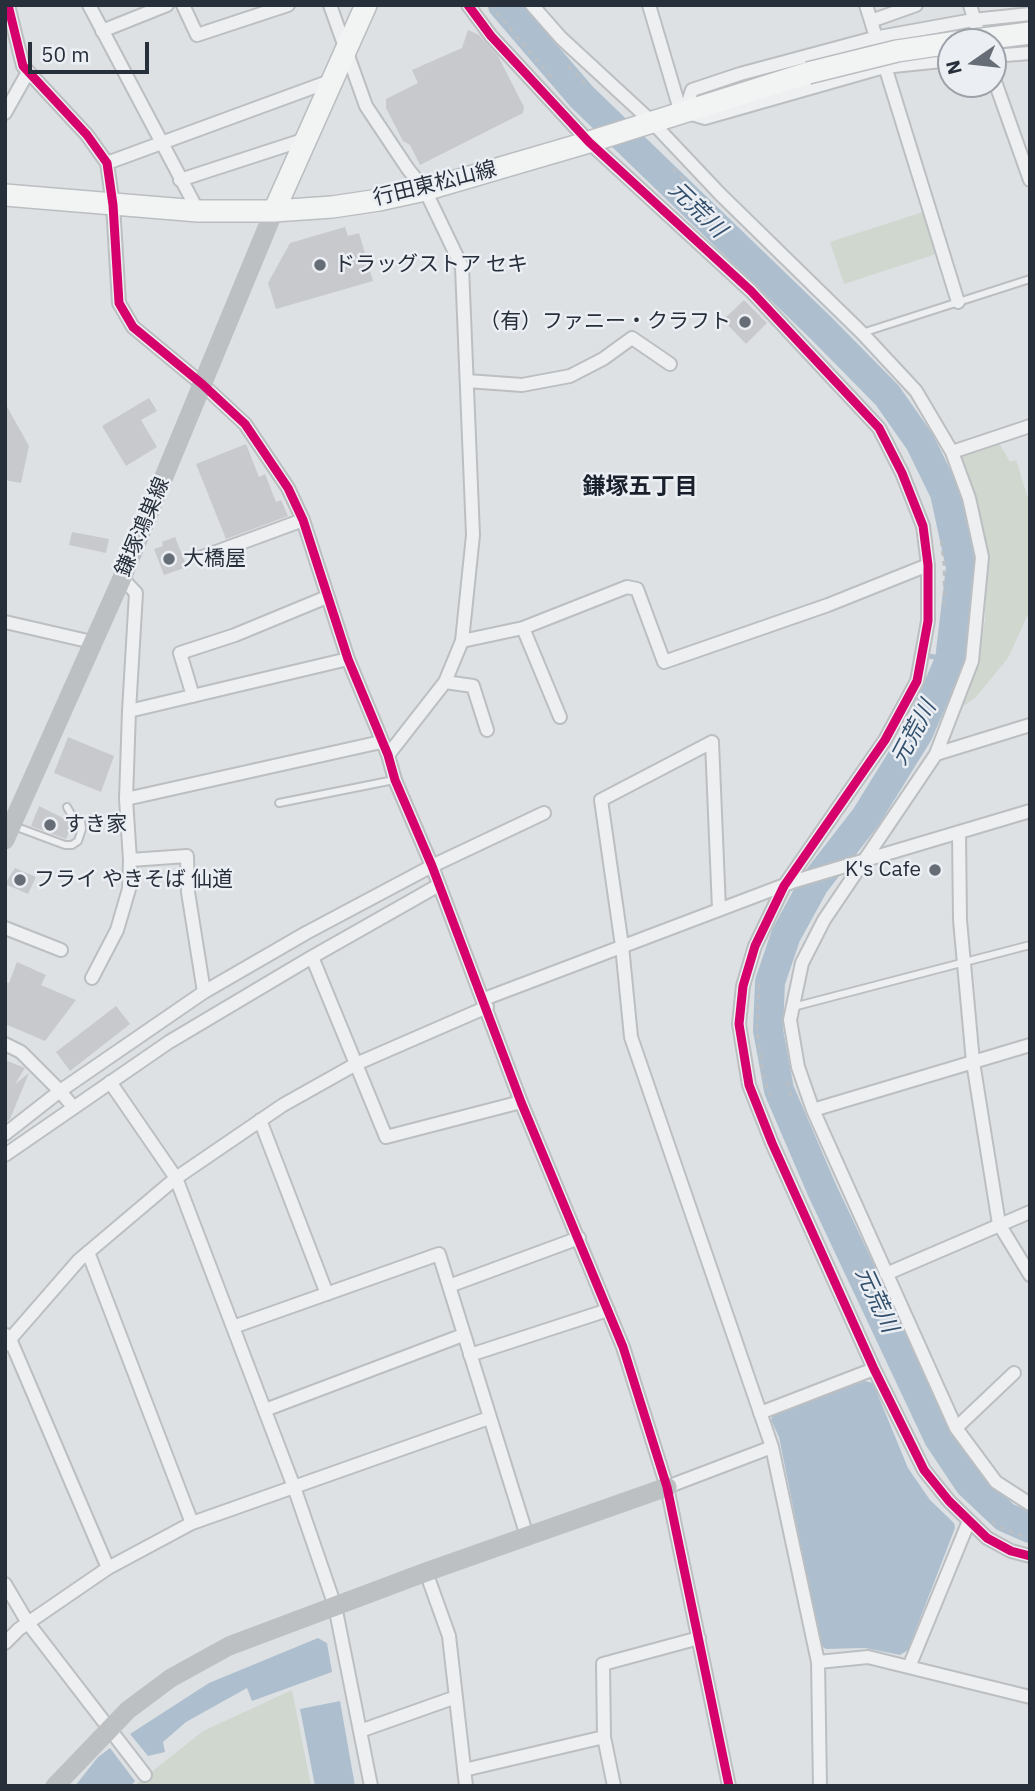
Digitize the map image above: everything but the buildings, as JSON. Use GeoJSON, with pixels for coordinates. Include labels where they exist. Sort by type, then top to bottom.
{"type":"FeatureCollection","features":[{"type":"Feature","properties":{"kind":"main road"},"geometry":{"type":"LineString","coordinates":[[274,211],[366,5]]}},
{"type":"Feature","properties":{"kind":"main road"},"geometry":{"type":"LineString","coordinates":[[1007,36],[1030,33]]}},
{"type":"Feature","properties":{"kind":"main road"},"geometry":{"type":"LineString","coordinates":[[683,112],[808,73],[897,51],[937,45]]}},
{"type":"Feature","properties":{"kind":"main road","name":"行田東松山線"},"geometry":{"type":"LineString","coordinates":[[5,195],[198,211],[274,211],[332,207],[425,190],[683,112]]}},
{"type":"Feature","properties":{"kind":"street"},"geometry":{"type":"LineString","coordinates":[[8,5],[11,41],[23,66],[87,135],[107,163],[114,205],[118,303],[133,327],[245,424],[288,488],[303,520],[348,659],[432,866],[521,1101],[623,1348],[667,1487],[729,1786]]}},
{"type":"Feature","properties":{"kind":"street"},"geometry":{"type":"LineString","coordinates":[[89,5],[198,211]]}},
{"type":"Feature","properties":{"kind":"street"},"geometry":{"type":"LineString","coordinates":[[102,31],[167,5]]}},
{"type":"Feature","properties":{"kind":"street"},"geometry":{"type":"LineString","coordinates":[[183,5],[197,35],[288,5]]}},
{"type":"Feature","properties":{"kind":"street"},"geometry":{"type":"LineString","coordinates":[[330,5],[366,106],[425,190],[462,267],[472,535],[462,640],[445,682],[388,755]]}},
{"type":"Feature","properties":{"kind":"street"},"geometry":{"type":"LineString","coordinates":[[468,5],[491,36],[591,141],[751,291],[879,428],[902,473],[923,526],[928,565],[928,621],[917,681],[886,740],[789,883],[755,946],[743,986],[739,1024],[749,1085],[772,1143],[874,1369],[924,1470],[948,1501],[987,1538],[1011,1551],[1030,1556]]}},
{"type":"Feature","properties":{"kind":"street"},"geometry":{"type":"LineString","coordinates":[[531,5],[561,38],[862,333],[916,391],[952,452],[969,498],[982,557],[972,661],[936,754],[824,920],[802,963],[790,1020],[798,1067],[813,1110],[956,1428],[996,1482],[1030,1504]]}},
{"type":"Feature","properties":{"kind":"street"},"geometry":{"type":"LineString","coordinates":[[649,5],[683,112]]}},
{"type":"Feature","properties":{"kind":"street"},"geometry":{"type":"LineString","coordinates":[[866,5],[874,38],[958,302]]}},
{"type":"Feature","properties":{"kind":"street"},"geometry":{"type":"LineString","coordinates":[[871,21],[916,5]]}},
{"type":"Feature","properties":{"kind":"street"},"geometry":{"type":"LineString","coordinates":[[970,5],[976,28]]}},
{"type":"Feature","properties":{"kind":"street"},"geometry":{"type":"LineString","coordinates":[[683,112],[692,90],[740,74],[874,38],[973,20],[1030,14]]}},
{"type":"Feature","properties":{"kind":"street"},"geometry":{"type":"LineString","coordinates":[[1007,54],[1030,52]]}},
{"type":"Feature","properties":{"kind":"street"},"geometry":{"type":"LineString","coordinates":[[683,112],[705,118],[884,67],[937,61]]}},
{"type":"Feature","properties":{"kind":"street"},"geometry":{"type":"LineString","coordinates":[[5,113],[29,72]]}},
{"type":"Feature","properties":{"kind":"street"},"geometry":{"type":"LineString","coordinates":[[107,163],[334,80]]}},
{"type":"Feature","properties":{"kind":"street"},"geometry":{"type":"LineString","coordinates":[[1001,98],[1030,180]]}},
{"type":"Feature","properties":{"kind":"street"},"geometry":{"type":"LineString","coordinates":[[180,180],[307,138]]}},
{"type":"Feature","properties":{"kind":"street","name":"鎌塚鴻巣線"},"geometry":{"type":"LineString","coordinates":[[9,832],[122,578],[274,211]]}},
{"type":"Feature","properties":{"kind":"street"},"geometry":{"type":"LineString","coordinates":[[467,381],[522,385],[570,376],[603,359],[632,338],[670,364]]}},
{"type":"Feature","properties":{"kind":"street"},"geometry":{"type":"LineString","coordinates":[[952,452],[1030,426]]}},
{"type":"Feature","properties":{"kind":"street"},"geometry":{"type":"LineString","coordinates":[[200,558],[303,520]]}},
{"type":"Feature","properties":{"kind":"street"},"geometry":{"type":"LineString","coordinates":[[462,640],[523,628],[627,587],[637,589],[664,662],[828,605],[928,565]]}},
{"type":"Feature","properties":{"kind":"street"},"geometry":{"type":"LineString","coordinates":[[92,978],[117,930],[129,889],[126,799],[128,712],[136,593],[122,578]]}},
{"type":"Feature","properties":{"kind":"street"},"geometry":{"type":"LineString","coordinates":[[193,696],[180,653],[235,635],[327,597]]}},
{"type":"Feature","properties":{"kind":"street"},"geometry":{"type":"LineString","coordinates":[[5,622],[92,642]]}},
{"type":"Feature","properties":{"kind":"street"},"geometry":{"type":"LineString","coordinates":[[523,628],[560,717]]}},
{"type":"Feature","properties":{"kind":"street"},"geometry":{"type":"LineString","coordinates":[[128,712],[348,659]]}},
{"type":"Feature","properties":{"kind":"street"},"geometry":{"type":"LineString","coordinates":[[445,682],[473,686],[487,730]]}},
{"type":"Feature","properties":{"kind":"street"},"geometry":{"type":"LineString","coordinates":[[936,754],[1030,725]]}},
{"type":"Feature","properties":{"kind":"street"},"geometry":{"type":"LineString","coordinates":[[126,799],[381,742]]}},
{"type":"Feature","properties":{"kind":"street"},"geometry":{"type":"LineString","coordinates":[[719,909],[712,742],[601,800],[622,946],[631,1037],[772,1447],[818,1662],[820,1786]]}},
{"type":"Feature","properties":{"kind":"street"},"geometry":{"type":"LineString","coordinates":[[108,1568],[7,1339],[88,1252],[176,1178],[260,1120],[356,1064],[485,1003],[622,946],[789,883],[1030,811]]}},
{"type":"Feature","properties":{"kind":"street"},"geometry":{"type":"LineString","coordinates":[[5,1134],[60,1091],[204,992],[306,933],[432,866],[544,813]]}},
{"type":"Feature","properties":{"kind":"street"},"geometry":{"type":"LineString","coordinates":[[960,832],[960,920],[973,1062],[999,1224],[1030,1275]]}},
{"type":"Feature","properties":{"kind":"street"},"geometry":{"type":"LineString","coordinates":[[130,860],[187,856],[188,892],[204,992]]}},
{"type":"Feature","properties":{"kind":"street"},"geometry":{"type":"LineString","coordinates":[[5,1154],[169,1042],[439,885]]}},
{"type":"Feature","properties":{"kind":"street"},"geometry":{"type":"LineString","coordinates":[[5,928],[61,950]]}},
{"type":"Feature","properties":{"kind":"street"},"geometry":{"type":"LineString","coordinates":[[312,957],[386,1137],[521,1101]]}},
{"type":"Feature","properties":{"kind":"street"},"geometry":{"type":"LineString","coordinates":[[5,1044],[21,1052],[73,1107]]}},
{"type":"Feature","properties":{"kind":"street"},"geometry":{"type":"LineString","coordinates":[[813,1110],[1030,1045]]}},
{"type":"Feature","properties":{"kind":"street"},"geometry":{"type":"LineString","coordinates":[[110,1082],[176,1178],[294,1487],[335,1606],[371,1786]]}},
{"type":"Feature","properties":{"kind":"street"},"geometry":{"type":"LineString","coordinates":[[260,1120],[327,1294]]}},
{"type":"Feature","properties":{"kind":"street"},"geometry":{"type":"LineString","coordinates":[[886,1274],[1030,1212]]}},
{"type":"Feature","properties":{"kind":"street"},"geometry":{"type":"LineString","coordinates":[[449,1286],[579,1238]]}},
{"type":"Feature","properties":{"kind":"street"},"geometry":{"type":"LineString","coordinates":[[88,1252],[192,1523]]}},
{"type":"Feature","properties":{"kind":"street"},"geometry":{"type":"LineString","coordinates":[[233,1327],[439,1254],[527,1536]]}},
{"type":"Feature","properties":{"kind":"street"},"geometry":{"type":"LineString","coordinates":[[470,1355],[608,1310]]}},
{"type":"Feature","properties":{"kind":"street"},"geometry":{"type":"LineString","coordinates":[[265,1410],[463,1335]]}},
{"type":"Feature","properties":{"kind":"street"},"geometry":{"type":"LineString","coordinates":[[760,1413],[874,1369]]}},
{"type":"Feature","properties":{"kind":"street"},"geometry":{"type":"LineString","coordinates":[[956,1428],[1014,1373]]}},
{"type":"Feature","properties":{"kind":"street"},"geometry":{"type":"LineString","coordinates":[[5,1643],[28,1623],[108,1568],[192,1523],[489,1418]]}},
{"type":"Feature","properties":{"kind":"street"},"geometry":{"type":"LineString","coordinates":[[55,1786],[128,1710],[171,1678],[229,1646],[772,1447]]}},
{"type":"Feature","properties":{"kind":"street"},"geometry":{"type":"LineString","coordinates":[[909,1667],[969,1521]]}},
{"type":"Feature","properties":{"kind":"street"},"geometry":{"type":"LineString","coordinates":[[426,1572],[449,1636],[466,1786]]}},
{"type":"Feature","properties":{"kind":"street"},"geometry":{"type":"LineString","coordinates":[[5,1584],[28,1623],[145,1775]]}},
{"type":"Feature","properties":{"kind":"street"},"geometry":{"type":"LineString","coordinates":[[614,1786],[604,1737],[603,1664],[699,1638]]}},
{"type":"Feature","properties":{"kind":"street"},"geometry":{"type":"LineString","coordinates":[[818,1662],[868,1657],[1030,1696]]}},
{"type":"Feature","properties":{"kind":"street"},"geometry":{"type":"LineString","coordinates":[[360,1731],[456,1697]]}},
{"type":"Feature","properties":{"kind":"street"},"geometry":{"type":"LineString","coordinates":[[464,1770],[604,1737]]}},
{"type":"Feature","properties":{"kind":"lane"},"geometry":{"type":"LineString","coordinates":[[862,333],[1030,279]]}},
{"type":"Feature","properties":{"kind":"lane"},"geometry":{"type":"LineString","coordinates":[[279,803],[395,780]]}},
{"type":"Feature","properties":{"kind":"lane"},"geometry":{"type":"LineString","coordinates":[[9,832],[72,845],[78,841],[82,829],[81,821],[67,807]]}},
{"type":"Feature","properties":{"kind":"lane"},"geometry":{"type":"LineString","coordinates":[[793,1007],[1030,945]]}},
{"type":"Feature","properties":{"kind":"path"},"geometry":{"type":"LineString","coordinates":[[490,5],[552,78]]}},
{"type":"Feature","properties":{"kind":"path"},"geometry":{"type":"LineString","coordinates":[[673,169],[690,184]]}},
{"type":"Feature","properties":{"kind":"path"},"geometry":{"type":"LineString","coordinates":[[759,984],[757,1029],[763,1074],[772,1101]]}},
{"type":"Feature","properties":{"kind":"path"},"geometry":{"type":"LineString","coordinates":[[988,1517],[998,1526],[1030,1539]]}},
{"type":"Feature","properties":{"kind":"shaded area"},"geometry":{"type":"Polygon","coordinates":[[[923,212],[936,254],[844,284],[830,242],[923,212]]]}},
{"type":"Feature","properties":{"kind":"shaded area"},"geometry":{"type":"Polygon","coordinates":[[[998,441],[1010,462],[1016,460],[1030,505],[1030,610],[1008,658],[976,697],[961,708],[969,691],[985,621],[987,552],[959,459],[960,455],[998,441]]]}},
{"type":"Feature","properties":{"kind":"shaded area"},"geometry":{"type":"Polygon","coordinates":[[[292,1690],[311,1786],[134,1786],[203,1731],[292,1690]]]}},
{"type":"Feature","properties":{"kind":"water"},"geometry":{"type":"Polygon","coordinates":[[[865,1381],[873,1383],[908,1468],[930,1500],[954,1523],[955,1528],[908,1650],[900,1655],[865,1648],[826,1649],[821,1646],[779,1437],[771,1420],[774,1413],[865,1381]]]}},
{"type":"Feature","properties":{"kind":"water"},"geometry":{"type":"Polygon","coordinates":[[[318,1638],[327,1643],[332,1672],[252,1701],[247,1688],[186,1722],[163,1742],[165,1752],[148,1756],[130,1734],[209,1683],[318,1638]]]}},
{"type":"Feature","properties":{"kind":"water"},"geometry":{"type":"Polygon","coordinates":[[[340,1701],[355,1786],[315,1786],[300,1709],[340,1701]]]}},
{"type":"Feature","properties":{"kind":"water"},"geometry":{"type":"Polygon","coordinates":[[[110,1748],[135,1781],[131,1786],[75,1786],[98,1757],[110,1748]]]}},
{"type":"Feature","properties":{"kind":"waterway","name":"元荒川"},"geometry":{"type":"LineString","coordinates":[[503,5],[582,97],[887,395],[920,442],[945,493],[961,567],[950,660],[918,733],[866,817],[814,884],[786,935],[770,982],[768,1030],[779,1090],[822,1190],[939,1438],[969,1483],[1005,1517],[1030,1528]]}},
{"type":"Feature","properties":{"kind":"waterway"},"geometry":{"type":"LineString","coordinates":[[929,656],[950,660]]}},
{"type":"Feature","properties":{"kind":"cycle path"},"geometry":{"type":"LineString","coordinates":[[8,5],[23,66],[87,135],[107,163],[113,205],[119,303],[133,327],[245,424],[288,488],[303,520],[348,659],[432,866],[521,1102],[623,1347],[667,1487],[729,1786]]}},
{"type":"Feature","properties":{"kind":"cycle path"},"geometry":{"type":"LineString","coordinates":[[468,5],[491,36],[589,142],[751,291],[879,428],[902,473],[923,526],[928,565],[928,621],[917,681],[885,740],[784,886],[755,946],[743,986],[739,1024],[749,1085],[772,1143],[874,1369],[924,1470],[949,1501],[987,1538],[1011,1551],[1030,1556]]}},
{"type":"Feature","properties":{"kind":"place","name":"ドラッグストア セキ"},"geometry":{"type":"Point","coordinates":[320,265]}},
{"type":"Feature","properties":{"kind":"place","name":"（有）ファニー・クラフト"},"geometry":{"type":"Point","coordinates":[745,322]}},
{"type":"Feature","properties":{"kind":"place","name":"大橋屋"},"geometry":{"type":"Point","coordinates":[169,559]}},
{"type":"Feature","properties":{"kind":"place","name":"すき家"},"geometry":{"type":"Point","coordinates":[50,825]}},
{"type":"Feature","properties":{"kind":"place","name":"K's Cafe"},"geometry":{"type":"Point","coordinates":[935,870]}},
{"type":"Feature","properties":{"kind":"place","name":"フライ やきそば 仙道"},"geometry":{"type":"Point","coordinates":[20,880]}},
{"type":"Feature","properties":{"kind":"district","name":"鎌塚五丁目"},"geometry":{"type":"Point","coordinates":[640,487]}}]}
